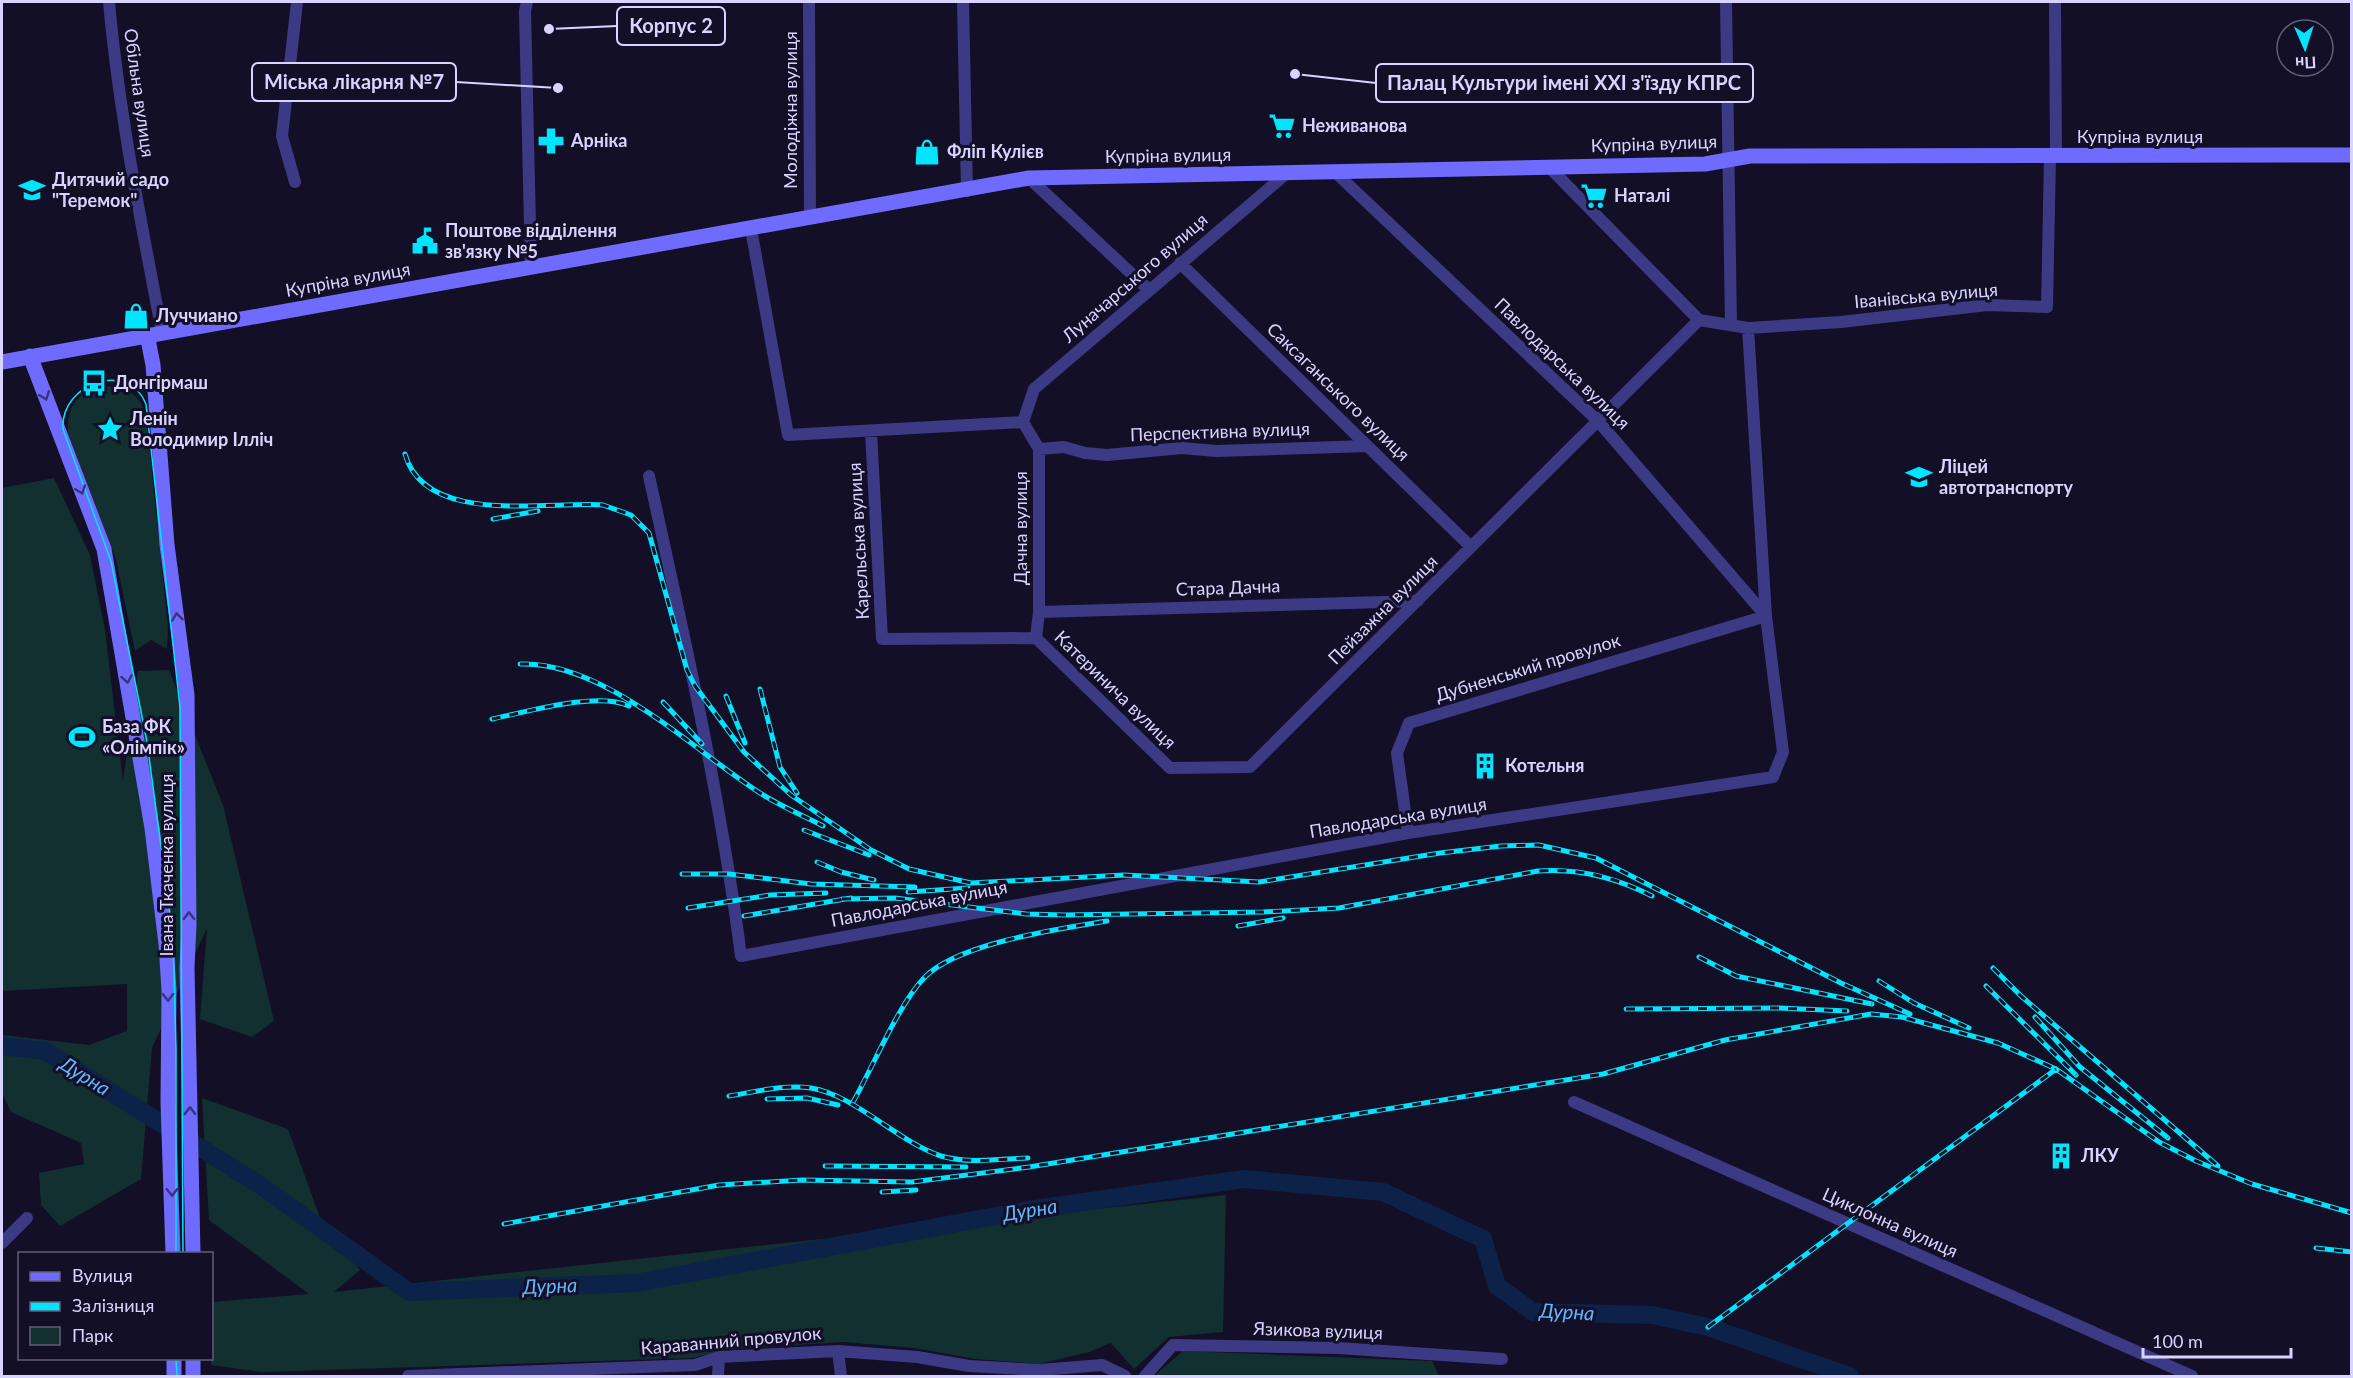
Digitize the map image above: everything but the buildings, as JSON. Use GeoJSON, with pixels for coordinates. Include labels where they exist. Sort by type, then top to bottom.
{"type":"FeatureCollection","features":[{"type":"Feature","properties":{"kind":"main road","name":"Купріна вулиця"},"geometry":{"type":"LineString","coordinates":[[2,362],[155,333],[967,191],[1029,178],[1705,164],[1750,156],[2352,155]]}},
{"type":"Feature","properties":{"kind":"main road","name":"Івана Ткаченка вулиця"},"geometry":{"type":"LineString","coordinates":[[155,333],[153,365],[167,545],[187,695],[189,925],[187,967],[193,1252]]}},
{"type":"Feature","properties":{"kind":"main road","name":"Івана Ткаченка вулиця"},"geometry":{"type":"LineString","coordinates":[[30,356],[104,549],[152,828],[166,944],[169,990],[168,1102],[172,1252]]}},
{"type":"Feature","properties":{"kind":"main road"},"geometry":{"type":"LineString","coordinates":[[174,1360],[174,1377]]}},
{"type":"Feature","properties":{"kind":"main road"},"geometry":{"type":"LineString","coordinates":[[193,1360],[193,1377]]}},
{"type":"Feature","properties":{"kind":"street","name":"Обільна вулиця"},"geometry":{"type":"LineString","coordinates":[[109,2],[111,39],[155,333]]}},
{"type":"Feature","properties":{"kind":"street"},"geometry":{"type":"LineString","coordinates":[[295,182],[282,136],[297,2]]}},
{"type":"Feature","properties":{"kind":"street"},"geometry":{"type":"LineString","coordinates":[[527,2],[525,23],[531,268]]}},
{"type":"Feature","properties":{"kind":"street","name":"Молодіжна вулиця"},"geometry":{"type":"LineString","coordinates":[[809,2],[810,218]]}},
{"type":"Feature","properties":{"kind":"street"},"geometry":{"type":"LineString","coordinates":[[963,2],[967,191]]}},
{"type":"Feature","properties":{"kind":"street"},"geometry":{"type":"LineString","coordinates":[[1726,2],[1726,161],[1731,325]]}},
{"type":"Feature","properties":{"kind":"street"},"geometry":{"type":"LineString","coordinates":[[2053,157],[2055,2]]}},
{"type":"Feature","properties":{"kind":"street","name":"Іванівська вулиця"},"geometry":{"type":"LineString","coordinates":[[1699,320],[1748,328],[1841,322],[1987,305],[2047,307],[2053,157]]}},
{"type":"Feature","properties":{"kind":"street"},"geometry":{"type":"LineString","coordinates":[[1549,167],[1699,320],[1598,421]]}},
{"type":"Feature","properties":{"kind":"street","name":"Павлодарська вулиця"},"geometry":{"type":"LineString","coordinates":[[649,476],[695,686],[734,900],[741,956],[1408,833],[1773,777],[1783,752],[1766,616],[1598,421],[1335,172]]}},
{"type":"Feature","properties":{"kind":"street","name":"Луначарського вулиця"},"geometry":{"type":"LineString","coordinates":[[1023,422],[1034,389],[1287,173]]}},
{"type":"Feature","properties":{"kind":"street"},"geometry":{"type":"LineString","coordinates":[[1029,178],[1149,290]]}},
{"type":"Feature","properties":{"kind":"street"},"geometry":{"type":"LineString","coordinates":[[751,229],[788,435],[1023,422]]}},
{"type":"Feature","properties":{"kind":"street","name":"Саксаганського вулиця"},"geometry":{"type":"LineString","coordinates":[[1180,263],[1472,547]]}},
{"type":"Feature","properties":{"kind":"street"},"geometry":{"type":"LineString","coordinates":[[1748,328],[1766,616]]}},
{"type":"Feature","properties":{"kind":"street","name":"Пейзажна вулиця"},"geometry":{"type":"LineString","coordinates":[[1170,768],[1250,767],[1598,421]]}},
{"type":"Feature","properties":{"kind":"street","name":"Дачна вулиця"},"geometry":{"type":"LineString","coordinates":[[1023,422],[1039,449],[1040,612],[1036,638]]}},
{"type":"Feature","properties":{"kind":"street","name":"Карельська вулиця"},"geometry":{"type":"LineString","coordinates":[[871,431],[882,639],[1036,638]]}},
{"type":"Feature","properties":{"kind":"street","name":"Перспективна вулиця"},"geometry":{"type":"LineString","coordinates":[[1039,449],[1064,447],[1085,453],[1107,455],[1182,448],[1216,451],[1367,446]]}},
{"type":"Feature","properties":{"kind":"street","name":"Стара Дачна"},"geometry":{"type":"LineString","coordinates":[[1040,612],[1418,601]]}},
{"type":"Feature","properties":{"kind":"street","name":"Дубненський провулок"},"geometry":{"type":"LineString","coordinates":[[1408,833],[1397,753],[1409,723],[1766,616]]}},
{"type":"Feature","properties":{"kind":"street","name":"Катеринича вулиця"},"geometry":{"type":"LineString","coordinates":[[1036,638],[1170,768]]}},
{"type":"Feature","properties":{"kind":"street","name":"Циклонна вулиця"},"geometry":{"type":"LineString","coordinates":[[1574,1102],[2192,1377]]}},
{"type":"Feature","properties":{"kind":"street"},"geometry":{"type":"LineString","coordinates":[[2,1243],[27,1218]]}},
{"type":"Feature","properties":{"kind":"street","name":"Язикова вулиця"},"geometry":{"type":"LineString","coordinates":[[1145,1377],[1173,1345],[1338,1348],[1502,1359]]}},
{"type":"Feature","properties":{"kind":"street"},"geometry":{"type":"LineString","coordinates":[[838,1351],[841,1377]]}},
{"type":"Feature","properties":{"kind":"street","name":"Караванний провулок"},"geometry":{"type":"LineString","coordinates":[[408,1377],[599,1372],[695,1365],[718,1357],[838,1351],[916,1358],[969,1372],[1105,1371],[1125,1377]]}},
{"type":"Feature","properties":{"kind":"street"},"geometry":{"type":"LineString","coordinates":[[718,1357],[718,1377]]}},
{"type":"Feature","properties":{"kind":"green space"},"geometry":{"type":"Polygon","coordinates":[[[116,386],[136,396],[146,416],[168,628],[167,649],[151,640],[135,651],[116,560],[68,433],[70,412],[79,398],[95,389],[116,386]]]}},
{"type":"Feature","properties":{"kind":"green space"},"geometry":{"type":"Polygon","coordinates":[[[54,478],[90,555],[105,630],[123,781],[138,671],[169,670],[223,805],[274,1021],[252,1037],[200,1019],[207,928],[152,1048],[141,1179],[60,1226],[41,1205],[39,1173],[84,1164],[81,1143],[11,1112],[2,1093],[2,1035],[89,1045],[127,1031],[127,984],[2,991],[2,488],[54,478]]]}},
{"type":"Feature","properties":{"kind":"green space"},"geometry":{"type":"Polygon","coordinates":[[[202,1098],[288,1129],[320,1218],[360,1270],[334,1292],[1226,1195],[1223,1332],[1169,1337],[1134,1369],[1111,1343],[1089,1352],[1039,1364],[975,1359],[914,1348],[844,1342],[730,1349],[692,1358],[262,1372],[211,1365],[213,1360],[213,1302],[309,1294],[209,1220],[202,1098]]]}},
{"type":"Feature","properties":{"kind":"green space"},"geometry":{"type":"Polygon","coordinates":[[[1183,1351],[1432,1361],[1439,1376],[1154,1376],[1183,1351]]]}},
{"type":"Feature","properties":{"kind":"waterway","name":"Дурна"},"geometry":{"type":"LineString","coordinates":[[2,1046],[45,1051],[162,1124]]}},
{"type":"Feature","properties":{"kind":"waterway","name":"Дурна"},"geometry":{"type":"LineString","coordinates":[[196,1145],[260,1185],[409,1292],[636,1283],[1028,1210],[1244,1179],[1383,1192],[1483,1239],[1497,1286],[1533,1312],[1652,1315],[1708,1327],[1850,1376]]}},
{"type":"Feature","properties":{"kind":"tram line"},"geometry":{"type":"LineString","coordinates":[[176,1252],[176,1049],[173,936],[147,742],[111,561],[63,429],[65,413],[72,400],[83,389],[111,380],[125,383],[137,391],[146,404],[180,707],[183,1252]]}},
{"type":"Feature","properties":{"kind":"tram line"},"geometry":{"type":"LineString","coordinates":[[176,1360],[177,1376]]}},
{"type":"Feature","properties":{"kind":"railway"},"geometry":{"type":"LineString","coordinates":[[405,454],[417,477],[436,492],[461,501],[520,506],[603,505],[631,515],[649,533],[687,670],[695,686],[744,752],[791,795],[871,850],[909,869],[971,883],[1124,875],[1259,882],[1440,853],[1501,846],[1539,845],[1596,858],[1841,983],[1910,1014]]}},
{"type":"Feature","properties":{"kind":"railway"},"geometry":{"type":"LineString","coordinates":[[493,519],[538,511]]}},
{"type":"Feature","properties":{"kind":"railway"},"geometry":{"type":"LineString","coordinates":[[520,664],[551,667],[582,676],[613,691],[643,709],[762,794],[823,826]]}},
{"type":"Feature","properties":{"kind":"railway"},"geometry":{"type":"LineString","coordinates":[[760,689],[780,767],[797,793]]}},
{"type":"Feature","properties":{"kind":"railway"},"geometry":{"type":"LineString","coordinates":[[726,696],[745,743]]}},
{"type":"Feature","properties":{"kind":"railway"},"geometry":{"type":"LineString","coordinates":[[492,719],[581,702],[615,702],[629,706]]}},
{"type":"Feature","properties":{"kind":"railway"},"geometry":{"type":"LineString","coordinates":[[663,702],[702,744]]}},
{"type":"Feature","properties":{"kind":"railway"},"geometry":{"type":"LineString","coordinates":[[804,830],[869,855]]}},
{"type":"Feature","properties":{"kind":"railway"},"geometry":{"type":"LineString","coordinates":[[817,862],[841,872],[874,880]]}},
{"type":"Feature","properties":{"kind":"railway"},"geometry":{"type":"LineString","coordinates":[[842,899],[895,898],[1026,914],[1263,912],[1339,908],[1553,870],[1596,875],[1652,896]]}},
{"type":"Feature","properties":{"kind":"railway"},"geometry":{"type":"LineString","coordinates":[[682,874],[729,874],[811,884],[915,887]]}},
{"type":"Feature","properties":{"kind":"railway"},"geometry":{"type":"LineString","coordinates":[[908,892],[968,888]]}},
{"type":"Feature","properties":{"kind":"railway"},"geometry":{"type":"LineString","coordinates":[[688,908],[770,895],[826,893]]}},
{"type":"Feature","properties":{"kind":"railway"},"geometry":{"type":"LineString","coordinates":[[744,916],[851,898]]}},
{"type":"Feature","properties":{"kind":"railway"},"geometry":{"type":"LineString","coordinates":[[1238,926],[1283,918]]}},
{"type":"Feature","properties":{"kind":"railway"},"geometry":{"type":"LineString","coordinates":[[853,1102],[905,1004],[924,978],[939,966],[960,955],[1010,939],[1107,921]]}},
{"type":"Feature","properties":{"kind":"railway"},"geometry":{"type":"LineString","coordinates":[[1699,957],[1736,976],[1872,1004]]}},
{"type":"Feature","properties":{"kind":"railway"},"geometry":{"type":"LineString","coordinates":[[1993,968],[2021,996],[2218,1166]]}},
{"type":"Feature","properties":{"kind":"railway"},"geometry":{"type":"LineString","coordinates":[[1879,981],[1914,1003],[1969,1028]]}},
{"type":"Feature","properties":{"kind":"railway"},"geometry":{"type":"LineString","coordinates":[[1986,986],[2076,1075]]}},
{"type":"Feature","properties":{"kind":"railway"},"geometry":{"type":"LineString","coordinates":[[1626,1009],[1779,1008],[1847,1011]]}},
{"type":"Feature","properties":{"kind":"railway"},"geometry":{"type":"LineString","coordinates":[[504,1224],[719,1185],[802,1180],[912,1182],[1029,1167],[1603,1074],[1725,1040],[1871,1014],[1902,1017],[1998,1043],[2056,1069],[2159,1142],[2196,1161],[2252,1184],[2352,1213]]}},
{"type":"Feature","properties":{"kind":"railway"},"geometry":{"type":"LineString","coordinates":[[2035,1017],[2080,1067],[2168,1138]]}},
{"type":"Feature","properties":{"kind":"railway"},"geometry":{"type":"LineString","coordinates":[[1708,1327],[2056,1069]]}},
{"type":"Feature","properties":{"kind":"railway"},"geometry":{"type":"LineString","coordinates":[[729,1096],[780,1088],[811,1088],[844,1100],[909,1140],[941,1156],[973,1160],[1028,1158]]}},
{"type":"Feature","properties":{"kind":"railway"},"geometry":{"type":"LineString","coordinates":[[767,1099],[807,1098],[838,1105]]}},
{"type":"Feature","properties":{"kind":"railway"},"geometry":{"type":"LineString","coordinates":[[825,1166],[966,1167]]}},
{"type":"Feature","properties":{"kind":"railway"},"geometry":{"type":"LineString","coordinates":[[882,1192],[916,1190]]}},
{"type":"Feature","properties":{"kind":"railway"},"geometry":{"type":"LineString","coordinates":[[2316,1248],[2352,1252]]}},
{"type":"Feature","properties":{"kind":"place","name":"Корпус 2"},"geometry":{"type":"Point","coordinates":[549,29]}},
{"type":"Feature","properties":{"kind":"place","name":"Палац Культури імені XXI з'їзду КПРС"},"geometry":{"type":"Point","coordinates":[1295,74]}},
{"type":"Feature","properties":{"kind":"place","name":"Міська лікарня №7"},"geometry":{"type":"Point","coordinates":[558,88]}},
{"type":"Feature","properties":{"kind":"place","name":"Неживанова"},"geometry":{"type":"Point","coordinates":[1282,126]}},
{"type":"Feature","properties":{"kind":"place","name":"Арніка"},"geometry":{"type":"Point","coordinates":[551,141]}},
{"type":"Feature","properties":{"kind":"place","name":"Фліп Кулієв"},"geometry":{"type":"Point","coordinates":[927,152]}},
{"type":"Feature","properties":{"kind":"place","name":"Дитячий садо \"Теремок\""},"geometry":{"type":"Point","coordinates":[32,190]}},
{"type":"Feature","properties":{"kind":"place","name":"Наталі"},"geometry":{"type":"Point","coordinates":[1594,196]}},
{"type":"Feature","properties":{"kind":"place","name":"Поштове відділення зв'язку №5"},"geometry":{"type":"Point","coordinates":[425,241]}},
{"type":"Feature","properties":{"kind":"place","name":"Луччиано"},"geometry":{"type":"Point","coordinates":[136,316]}},
{"type":"Feature","properties":{"kind":"place","name":"Донгірмаш"},"geometry":{"type":"Point","coordinates":[94,383]}},
{"type":"Feature","properties":{"kind":"place","name":"Ленін Володимир Ілліч"},"geometry":{"type":"Point","coordinates":[110,429]}},
{"type":"Feature","properties":{"kind":"place","name":"Ліцей автотранспорту"},"geometry":{"type":"Point","coordinates":[1919,477]}},
{"type":"Feature","properties":{"kind":"place","name":"База ФК «Олімпік»"},"geometry":{"type":"Point","coordinates":[82,737]}},
{"type":"Feature","properties":{"kind":"place","name":"Котельня"},"geometry":{"type":"Point","coordinates":[1485,766]}},
{"type":"Feature","properties":{"kind":"place","name":"ЛКУ"},"geometry":{"type":"Point","coordinates":[2061,1156]}}]}
